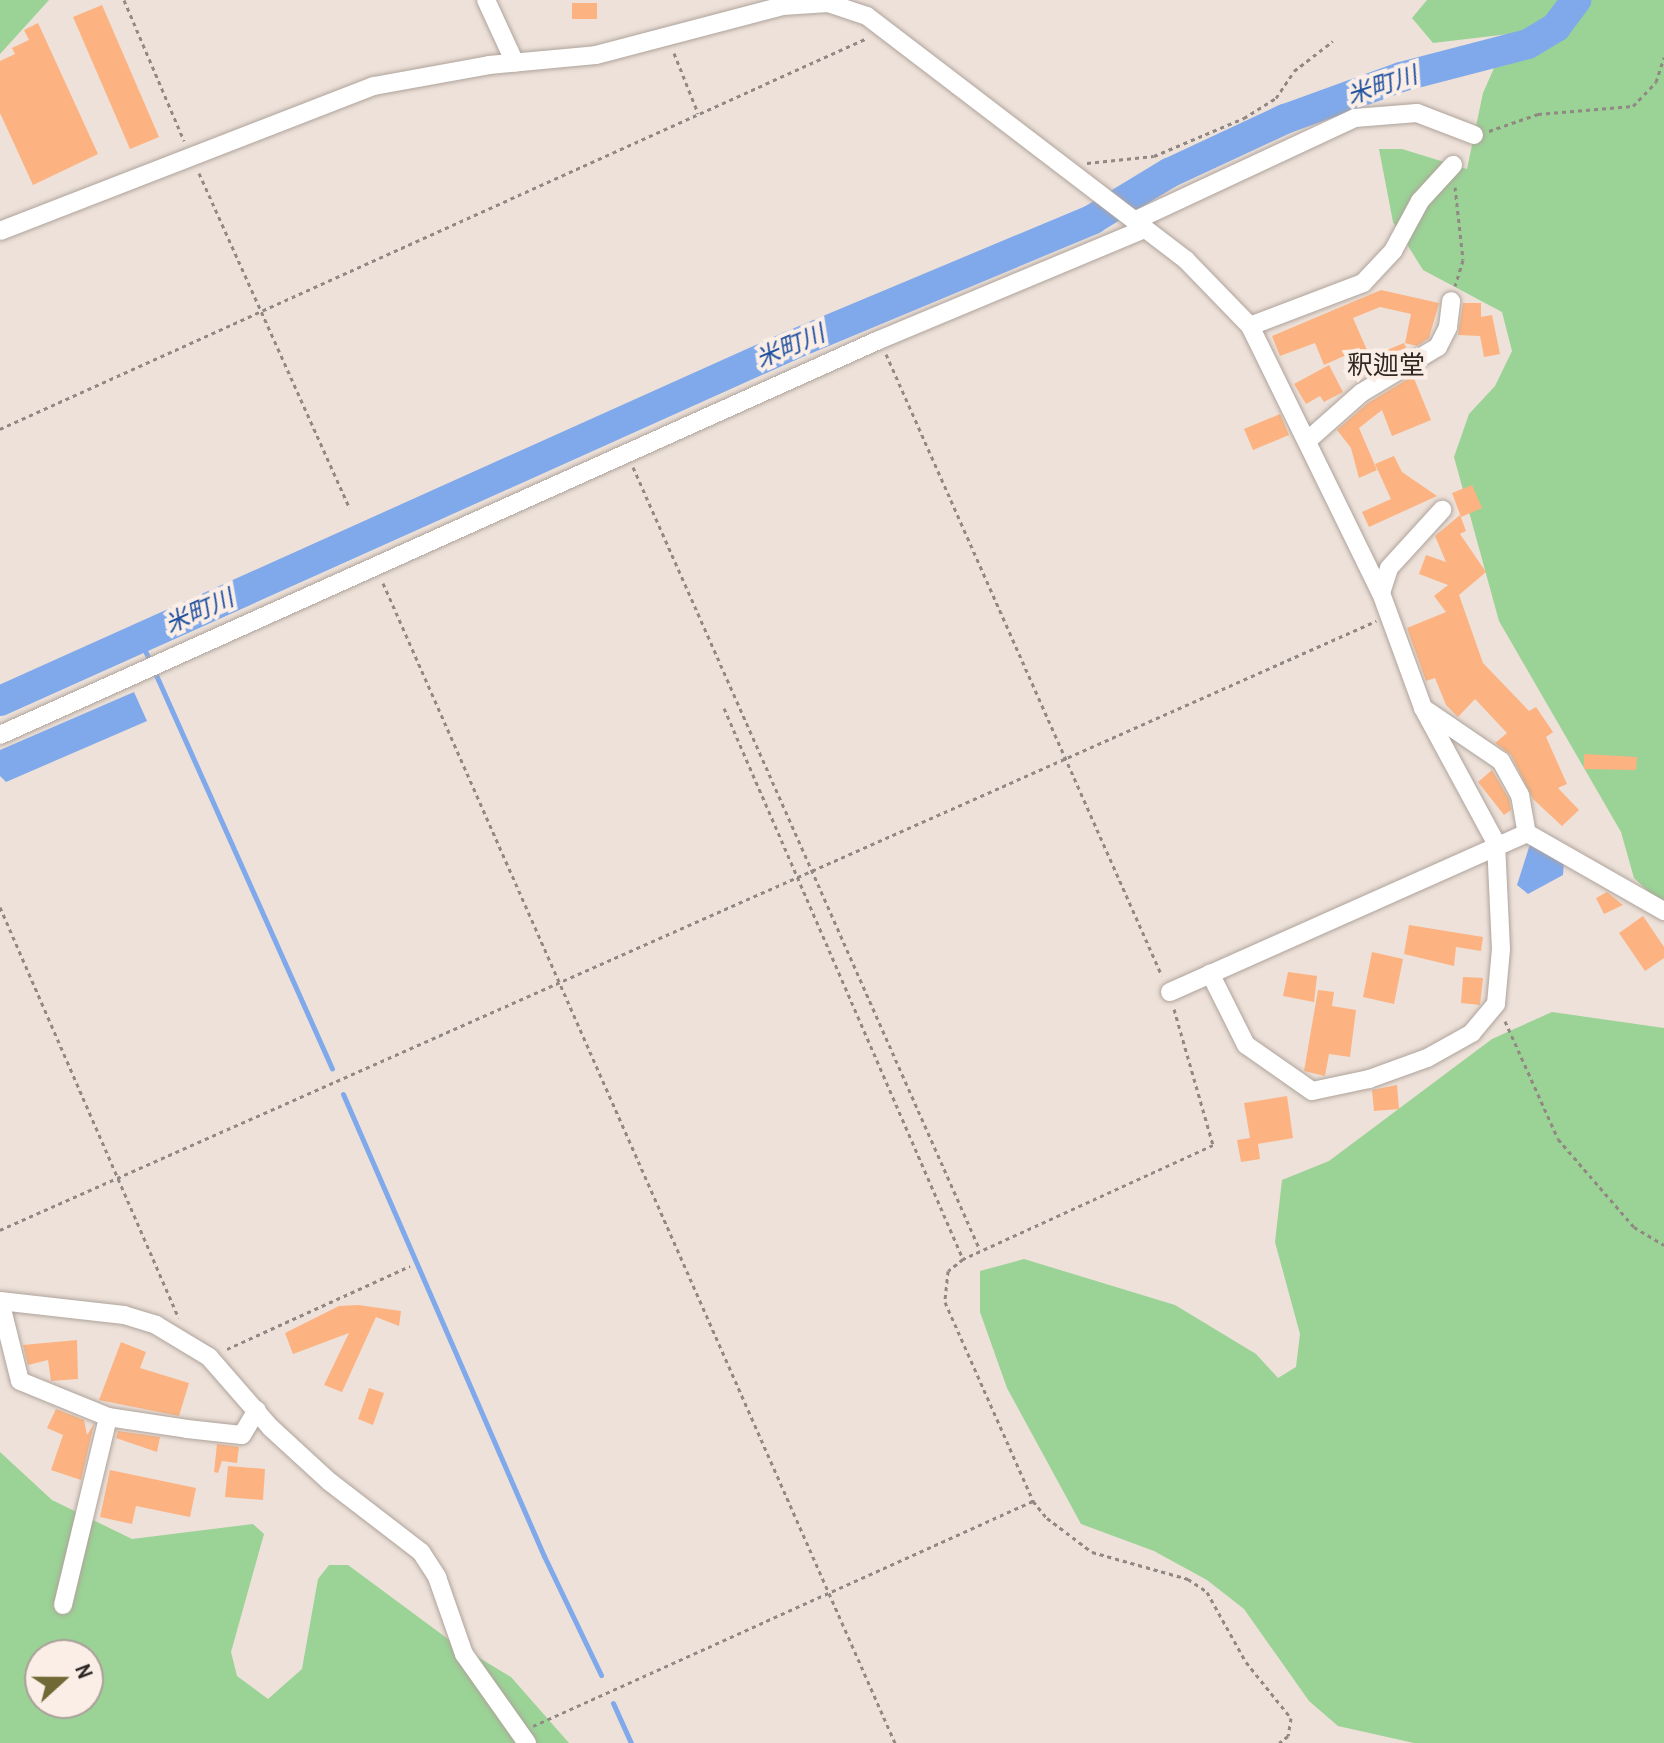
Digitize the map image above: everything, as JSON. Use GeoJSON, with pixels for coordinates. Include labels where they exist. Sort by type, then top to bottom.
{"type":"FeatureCollection","features":[{"type":"Feature","properties":{"kind":"street"},"geometry":{"type":"LineString","coordinates":[[486,0],[515,63]]}},
{"type":"Feature","properties":{"kind":"street"},"geometry":{"type":"LineString","coordinates":[[0,231],[374,86],[430,73],[596,55],[668,38],[782,3],[828,3],[867,16],[1136,222],[1226,296],[1250,326],[1381,593],[1387,617],[1423,708],[1496,843],[1501,949],[1496,1004],[1472,1033],[1427,1058],[1369,1079],[1312,1091],[1246,1045],[1210,973]]}},
{"type":"Feature","properties":{"kind":"street"},"geometry":{"type":"LineString","coordinates":[[0,735],[879,340],[1355,118],[1417,113],[1474,135]]}},
{"type":"Feature","properties":{"kind":"street"},"geometry":{"type":"LineString","coordinates":[[1250,326],[1363,283],[1393,251],[1420,201],[1453,165]]}},
{"type":"Feature","properties":{"kind":"street"},"geometry":{"type":"LineString","coordinates":[[1307,441],[1368,388],[1438,347],[1448,327],[1451,301]]}},
{"type":"Feature","properties":{"kind":"street"},"geometry":{"type":"LineString","coordinates":[[1381,593],[1389,568],[1442,510]]}},
{"type":"Feature","properties":{"kind":"street"},"geometry":{"type":"LineString","coordinates":[[1423,708],[1501,761],[1520,795],[1527,833]]}},
{"type":"Feature","properties":{"kind":"street"},"geometry":{"type":"LineString","coordinates":[[1170,992],[1496,843],[1527,833],[1664,911]]}},
{"type":"Feature","properties":{"kind":"street"},"geometry":{"type":"LineString","coordinates":[[257,1410],[242,1435],[108,1417],[20,1381],[0,1301],[124,1315],[190,1344],[209,1357],[330,1482],[421,1552],[437,1577],[464,1654],[523,1738]]}},
{"type":"Feature","properties":{"kind":"street"},"geometry":{"type":"LineString","coordinates":[[63,1605],[108,1417]]}},
{"type":"Feature","properties":{"kind":"path"},"geometry":{"type":"LineString","coordinates":[[124,0],[191,157],[350,509]]}},
{"type":"Feature","properties":{"kind":"path"},"geometry":{"type":"LineString","coordinates":[[0,429],[262,315],[698,113],[886,30]]}},
{"type":"Feature","properties":{"kind":"path"},"geometry":{"type":"LineString","coordinates":[[668,38],[698,113]]}},
{"type":"Feature","properties":{"kind":"path"},"geometry":{"type":"LineString","coordinates":[[1064,167],[1154,156],[1244,118],[1276,98],[1294,71],[1333,41]]}},
{"type":"Feature","properties":{"kind":"path"},"geometry":{"type":"LineString","coordinates":[[1474,135],[1538,114],[1633,106],[1656,82],[1664,57]]}},
{"type":"Feature","properties":{"kind":"path"},"geometry":{"type":"LineString","coordinates":[[1451,301],[1463,260],[1453,165]]}},
{"type":"Feature","properties":{"kind":"path"},"geometry":{"type":"LineString","coordinates":[[879,340],[1170,992],[1213,1145],[963,1259],[948,1271],[945,1302],[1033,1501],[1047,1518],[1092,1552],[1188,1579],[1207,1592],[1246,1662],[1291,1718],[1288,1736],[1279,1743]]}},
{"type":"Feature","properties":{"kind":"path"},"geometry":{"type":"LineString","coordinates":[[628,454],[980,1250]]}},
{"type":"Feature","properties":{"kind":"path"},"geometry":{"type":"LineString","coordinates":[[376,568],[895,1743]]}},
{"type":"Feature","properties":{"kind":"path"},"geometry":{"type":"LineString","coordinates":[[0,1230],[1387,617]]}},
{"type":"Feature","properties":{"kind":"path"},"geometry":{"type":"LineString","coordinates":[[724,708],[963,1259]]}},
{"type":"Feature","properties":{"kind":"path"},"geometry":{"type":"LineString","coordinates":[[0,907],[190,1344]]}},
{"type":"Feature","properties":{"kind":"path"},"geometry":{"type":"LineString","coordinates":[[1496,1004],[1558,1139],[1634,1227],[1664,1245]]}},
{"type":"Feature","properties":{"kind":"path"},"geometry":{"type":"LineString","coordinates":[[209,1357],[410,1266]]}},
{"type":"Feature","properties":{"kind":"path"},"geometry":{"type":"LineString","coordinates":[[523,1738],[828,1593],[1033,1501]]}},
{"type":"Feature","properties":{"kind":"green space"},"geometry":{"type":"Polygon","coordinates":[[[0,0],[49,0],[0,54],[0,0]]]}},
{"type":"Feature","properties":{"kind":"green space"},"geometry":{"type":"Polygon","coordinates":[[[1427,0],[1664,0],[1664,906],[1634,878],[1621,832],[1499,621],[1454,457],[1469,414],[1495,386],[1512,351],[1502,312],[1423,270],[1393,222],[1379,149],[1402,149],[1467,169],[1483,93],[1509,34],[1433,43],[1412,18],[1427,0]]]}},
{"type":"Feature","properties":{"kind":"green space"},"geometry":{"type":"Polygon","coordinates":[[[1552,1012],[1664,1028],[1664,1743],[1414,1743],[1338,1726],[1309,1701],[1244,1609],[1207,1580],[1154,1551],[1081,1524],[1007,1388],[980,1312],[980,1271],[1024,1259],[1175,1305],[1256,1354],[1278,1378],[1296,1367],[1300,1334],[1275,1242],[1282,1180],[1329,1161],[1492,1039],[1552,1012]]]}},
{"type":"Feature","properties":{"kind":"green space"},"geometry":{"type":"Polygon","coordinates":[[[0,1452],[52,1500],[132,1539],[253,1524],[264,1534],[231,1652],[237,1676],[268,1699],[302,1669],[318,1579],[329,1565],[348,1565],[448,1639],[511,1677],[569,1743],[0,1743],[0,1452]]]}},
{"type":"Feature","properties":{"kind":"water"},"geometry":{"type":"Polygon","coordinates":[[[134,692],[147,721],[6,782],[0,776],[0,750],[134,692]]]}},
{"type":"Feature","properties":{"kind":"water"},"geometry":{"type":"Polygon","coordinates":[[[1531,841],[1564,862],[1563,875],[1528,894],[1517,885],[1531,841]]]}},
{"type":"Feature","properties":{"kind":"building"},"geometry":{"type":"Polygon","coordinates":[[[572,3],[597,3],[597,19],[572,19],[572,3]]]}},
{"type":"Feature","properties":{"kind":"building"},"geometry":{"type":"Polygon","coordinates":[[[102,5],[159,137],[130,149],[73,17],[102,5]]]}},
{"type":"Feature","properties":{"kind":"building"},"geometry":{"type":"Polygon","coordinates":[[[38,23],[98,154],[33,185],[0,113],[0,61],[15,54],[12,48],[29,40],[24,30],[38,23]]]}},
{"type":"Feature","properties":{"kind":"building"},"geometry":{"type":"Polygon","coordinates":[[[1381,290],[1439,303],[1429,338],[1417,346],[1405,343],[1411,314],[1380,307],[1353,318],[1370,357],[1404,343],[1408,351],[1364,376],[1353,352],[1324,365],[1315,343],[1280,356],[1272,336],[1381,290]]]}},
{"type":"Feature","properties":{"kind":"building"},"geometry":{"type":"Polygon","coordinates":[[[1463,303],[1481,303],[1481,317],[1492,315],[1500,354],[1484,357],[1480,336],[1458,335],[1463,303]]]}},
{"type":"Feature","properties":{"kind":"building"},"geometry":{"type":"Polygon","coordinates":[[[1329,365],[1343,392],[1324,402],[1320,396],[1306,404],[1294,384],[1329,365]]]}},
{"type":"Feature","properties":{"kind":"building"},"geometry":{"type":"Polygon","coordinates":[[[1413,376],[1431,420],[1392,436],[1382,410],[1359,428],[1377,470],[1359,478],[1351,448],[1337,430],[1368,403],[1413,376]]]}},
{"type":"Feature","properties":{"kind":"building"},"geometry":{"type":"Polygon","coordinates":[[[1280,414],[1289,435],[1253,450],[1244,429],[1280,414]]]}},
{"type":"Feature","properties":{"kind":"building"},"geometry":{"type":"Polygon","coordinates":[[[1394,456],[1402,472],[1437,496],[1369,527],[1362,512],[1391,499],[1375,464],[1394,456]]]}},
{"type":"Feature","properties":{"kind":"building"},"geometry":{"type":"Polygon","coordinates":[[[1472,485],[1482,508],[1461,517],[1452,493],[1472,485]]]}},
{"type":"Feature","properties":{"kind":"building"},"geometry":{"type":"Polygon","coordinates":[[[1460,515],[1466,531],[1460,534],[1486,572],[1459,595],[1483,663],[1529,711],[1536,707],[1553,732],[1546,737],[1567,784],[1558,788],[1579,810],[1562,826],[1533,799],[1511,755],[1495,743],[1507,733],[1475,699],[1458,717],[1446,705],[1435,678],[1426,681],[1407,628],[1446,612],[1434,596],[1448,585],[1419,574],[1426,555],[1446,562],[1435,536],[1460,515]]]}},
{"type":"Feature","properties":{"kind":"building"},"geometry":{"type":"Polygon","coordinates":[[[1584,754],[1637,757],[1636,770],[1584,769],[1584,754]]]}},
{"type":"Feature","properties":{"kind":"building"},"geometry":{"type":"Polygon","coordinates":[[[1492,770],[1509,799],[1511,810],[1504,815],[1478,782],[1492,770]]]}},
{"type":"Feature","properties":{"kind":"building"},"geometry":{"type":"Polygon","coordinates":[[[1607,892],[1623,905],[1604,914],[1596,898],[1607,892]]]}},
{"type":"Feature","properties":{"kind":"building"},"geometry":{"type":"Polygon","coordinates":[[[1643,916],[1664,947],[1664,958],[1645,971],[1619,933],[1643,916]]]}},
{"type":"Feature","properties":{"kind":"building"},"geometry":{"type":"Polygon","coordinates":[[[1409,925],[1483,937],[1481,951],[1456,947],[1454,966],[1404,954],[1409,925]]]}},
{"type":"Feature","properties":{"kind":"building"},"geometry":{"type":"Polygon","coordinates":[[[1372,952],[1403,959],[1394,1004],[1363,997],[1372,952]]]}},
{"type":"Feature","properties":{"kind":"building"},"geometry":{"type":"Polygon","coordinates":[[[1288,972],[1317,976],[1314,1002],[1283,996],[1288,972]]]}},
{"type":"Feature","properties":{"kind":"building"},"geometry":{"type":"Polygon","coordinates":[[[1463,977],[1483,978],[1480,1005],[1461,1003],[1463,977]]]}},
{"type":"Feature","properties":{"kind":"building"},"geometry":{"type":"Polygon","coordinates":[[[1318,990],[1334,992],[1332,1006],[1356,1010],[1350,1057],[1329,1054],[1325,1076],[1304,1071],[1318,990]]]}},
{"type":"Feature","properties":{"kind":"building"},"geometry":{"type":"Polygon","coordinates":[[[1397,1085],[1399,1109],[1374,1111],[1372,1090],[1397,1085]]]}},
{"type":"Feature","properties":{"kind":"building"},"geometry":{"type":"Polygon","coordinates":[[[1287,1096],[1293,1138],[1258,1144],[1260,1159],[1241,1162],[1237,1140],[1250,1138],[1244,1103],[1287,1096]]]}},
{"type":"Feature","properties":{"kind":"building"},"geometry":{"type":"Polygon","coordinates":[[[358,1305],[401,1311],[399,1326],[376,1317],[342,1392],[324,1385],[349,1333],[293,1354],[285,1333],[339,1306],[358,1305]]]}},
{"type":"Feature","properties":{"kind":"building"},"geometry":{"type":"Polygon","coordinates":[[[77,1340],[78,1379],[51,1381],[48,1360],[28,1365],[23,1345],[77,1340]]]}},
{"type":"Feature","properties":{"kind":"building"},"geometry":{"type":"Polygon","coordinates":[[[121,1342],[146,1352],[140,1368],[189,1383],[179,1416],[99,1400],[121,1342]]]}},
{"type":"Feature","properties":{"kind":"building"},"geometry":{"type":"Polygon","coordinates":[[[369,1388],[384,1393],[373,1425],[358,1419],[369,1388]]]}},
{"type":"Feature","properties":{"kind":"building"},"geometry":{"type":"Polygon","coordinates":[[[56,1409],[84,1420],[87,1435],[94,1424],[81,1480],[51,1470],[63,1435],[47,1428],[56,1409]]]}},
{"type":"Feature","properties":{"kind":"building"},"geometry":{"type":"Polygon","coordinates":[[[118,1431],[160,1437],[157,1452],[116,1438],[118,1431]]]}},
{"type":"Feature","properties":{"kind":"building"},"geometry":{"type":"Polygon","coordinates":[[[217,1444],[239,1447],[237,1463],[222,1461],[218,1473],[214,1472],[217,1444]]]}},
{"type":"Feature","properties":{"kind":"building"},"geometry":{"type":"Polygon","coordinates":[[[228,1466],[265,1469],[263,1500],[225,1497],[228,1466]]]}},
{"type":"Feature","properties":{"kind":"building"},"geometry":{"type":"Polygon","coordinates":[[[110,1470],[196,1488],[190,1517],[136,1506],[132,1524],[100,1517],[110,1470]]]}},
{"type":"Feature","properties":{"kind":"waterway","name":"米町川"},"geometry":{"type":"LineString","coordinates":[[0,701],[790,346],[1093,219],[1169,173],[1285,119],[1401,77],[1528,44],[1556,27],[1576,0]]}},
{"type":"Feature","properties":{"kind":"waterway"},"geometry":{"type":"LineString","coordinates":[[137,636],[148,657]]}},
{"type":"Feature","properties":{"kind":"waterway"},"geometry":{"type":"LineString","coordinates":[[156,675],[332,1068]]}},
{"type":"Feature","properties":{"kind":"waterway"},"geometry":{"type":"LineString","coordinates":[[343,1094],[544,1556],[601,1675]]}},
{"type":"Feature","properties":{"kind":"waterway"},"geometry":{"type":"LineString","coordinates":[[613,1703],[631,1743]]}},
{"type":"Feature","properties":{"kind":"district","name":"釈迦堂"},"geometry":{"type":"Point","coordinates":[1386,365]}}]}
